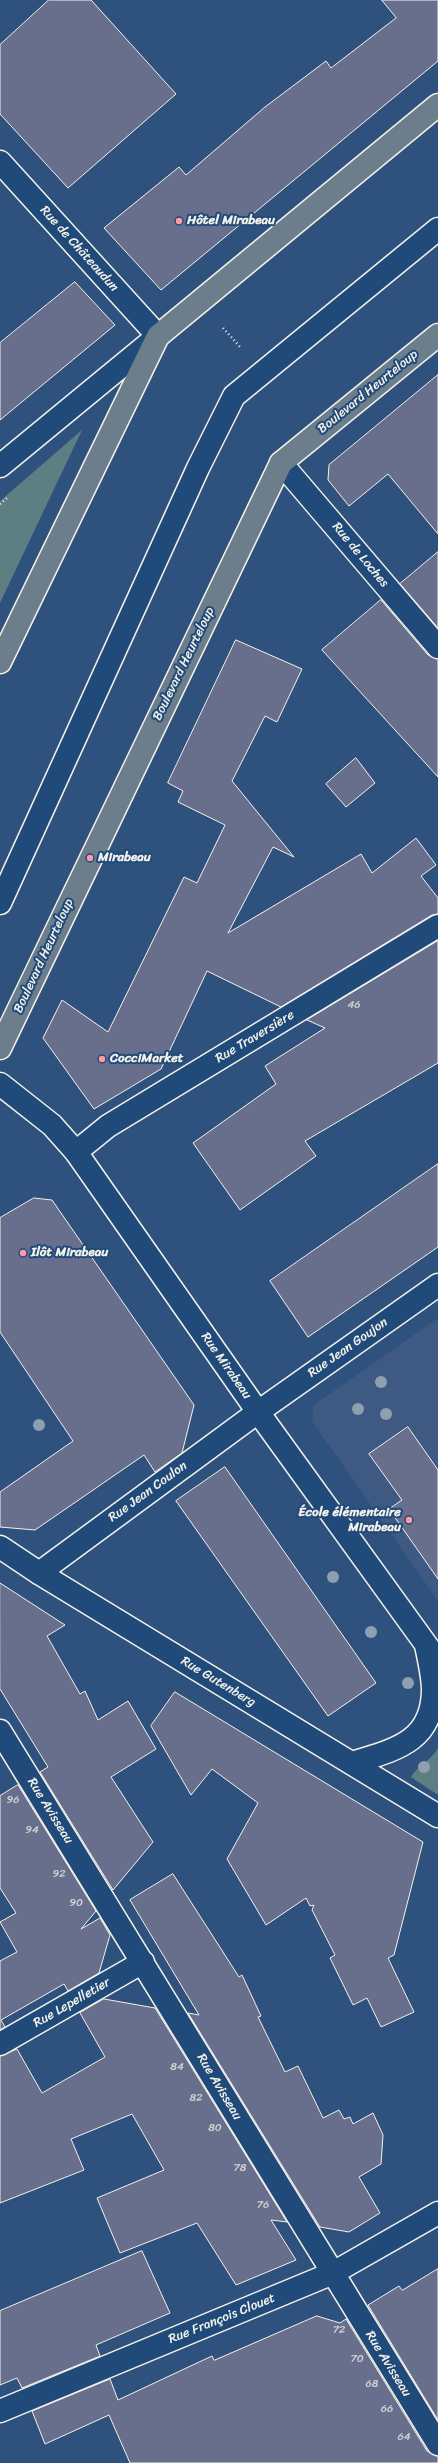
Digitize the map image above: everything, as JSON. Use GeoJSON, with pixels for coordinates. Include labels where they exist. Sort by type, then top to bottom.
{"type":"FeatureCollection","features":[{"type":"Feature","properties":{"kind":"main road"},"geometry":{"type":"LineString","coordinates":[[0,662],[158,336],[438,106]]}},
{"type":"Feature","properties":{"kind":"main road","name":"Boulevard Heurteloup"},"geometry":{"type":"LineString","coordinates":[[0,1048],[282,463],[438,335]]}},
{"type":"Feature","properties":{"kind":"street","name":"Rue de Châteaudun"},"geometry":{"type":"LineString","coordinates":[[0,162],[158,336]]}},
{"type":"Feature","properties":{"kind":"street"},"geometry":{"type":"LineString","coordinates":[[0,903],[198,468],[234,396],[438,229]]}},
{"type":"Feature","properties":{"kind":"street"},"geometry":{"type":"LineString","coordinates":[[0,466],[158,336]]}},
{"type":"Feature","properties":{"kind":"street","name":"Rue de Loches"},"geometry":{"type":"LineString","coordinates":[[282,463],[438,646]]}},
{"type":"Feature","properties":{"kind":"street","name":"Rue Traversière"},"geometry":{"type":"LineString","coordinates":[[76,1152],[108,1126],[438,926]]}},
{"type":"Feature","properties":{"kind":"street","name":"Rue Mirabeau"},"geometry":{"type":"LineString","coordinates":[[0,1084],[52,1125],[76,1152],[258,1412],[432,1653]]}},
{"type":"Feature","properties":{"kind":"street","name":"Rue Jean Goujon"},"geometry":{"type":"LineString","coordinates":[[258,1412],[438,1285]]}},
{"type":"Feature","properties":{"kind":"street","name":"Rue Jean Coulon"},"geometry":{"type":"LineString","coordinates":[[39,1573],[258,1412]]}},
{"type":"Feature","properties":{"kind":"street","name":"Rue Gutenberg"},"geometry":{"type":"LineString","coordinates":[[0,1547],[39,1573],[438,1816]]}},
{"type":"Feature","properties":{"kind":"street"},"geometry":{"type":"LineString","coordinates":[[352,1763],[384,1753],[410,1742],[426,1723],[432,1710],[432,1653]]}},
{"type":"Feature","properties":{"kind":"street","name":"Rue Avisseau"},"geometry":{"type":"LineString","coordinates":[[0,1731],[438,2444]]}},
{"type":"Feature","properties":{"kind":"street","name":"Rue Lepelletier"},"geometry":{"type":"LineString","coordinates":[[0,2044],[143,1962]]}},
{"type":"Feature","properties":{"kind":"street","name":"Rue François Clouet"},"geometry":{"type":"LineString","coordinates":[[0,2411],[333,2273],[438,2213]]}},
{"type":"Feature","properties":{"kind":"shaded area","name":"École élémentaire Mirabeau"},"geometry":{"type":"Polygon","coordinates":[[[438,1318],[438,1601],[312,1421],[314,1405],[438,1318]]]}},
{"type":"Feature","properties":{"kind":"green space"},"geometry":{"type":"Polygon","coordinates":[[[82,430],[0,603],[0,501],[82,430]]]}},
{"type":"Feature","properties":{"kind":"green space"},"geometry":{"type":"Polygon","coordinates":[[[438,1748],[438,1795],[411,1777],[438,1748]]]}},
{"type":"Feature","properties":{"kind":"building"},"geometry":{"type":"Polygon","coordinates":[[[49,0],[91,0],[176,94],[68,188],[0,114],[0,45],[49,0]]]}},
{"type":"Feature","properties":{"kind":"building"},"geometry":{"type":"Polygon","coordinates":[[[382,0],[438,0],[438,61],[161,290],[104,228],[179,167],[186,175],[265,107],[326,61],[331,68],[396,18],[382,0]]]}},
{"type":"Feature","properties":{"kind":"building"},"geometry":{"type":"Polygon","coordinates":[[[75,282],[115,325],[0,420],[0,343],[75,282]]]}},
{"type":"Feature","properties":{"kind":"building"},"geometry":{"type":"Polygon","coordinates":[[[438,375],[438,534],[388,474],[349,506],[328,480],[329,465],[438,375]]]}},
{"type":"Feature","properties":{"kind":"building"},"geometry":{"type":"Polygon","coordinates":[[[438,552],[438,628],[400,584],[438,552]]]}},
{"type":"Feature","properties":{"kind":"building"},"geometry":{"type":"Polygon","coordinates":[[[381,600],[428,655],[438,659],[438,777],[322,650],[381,600]]]}},
{"type":"Feature","properties":{"kind":"building"},"geometry":{"type":"Polygon","coordinates":[[[236,640],[302,669],[277,722],[265,716],[232,781],[294,857],[273,847],[228,933],[361,854],[372,873],[416,838],[436,865],[421,876],[438,898],[438,914],[432,915],[281,1007],[207,971],[161,1069],[94,1109],[43,1038],[62,1000],[108,1032],[184,877],[197,883],[225,825],[178,802],[183,791],[168,783],[236,640]]]}},
{"type":"Feature","properties":{"kind":"building"},"geometry":{"type":"Polygon","coordinates":[[[356,758],[375,783],[346,807],[326,784],[356,758]]]}},
{"type":"Feature","properties":{"kind":"building"},"geometry":{"type":"Polygon","coordinates":[[[438,941],[438,1063],[305,1141],[316,1156],[240,1210],[193,1143],[276,1084],[265,1066],[325,1028],[307,1020],[438,941]]]}},
{"type":"Feature","properties":{"kind":"building"},"geometry":{"type":"Polygon","coordinates":[[[438,1164],[438,1247],[308,1337],[270,1281],[438,1164]]]}},
{"type":"Feature","properties":{"kind":"building"},"geometry":{"type":"Polygon","coordinates":[[[34,1198],[52,1200],[194,1405],[182,1453],[155,1472],[144,1455],[35,1530],[0,1527],[0,1492],[73,1441],[0,1332],[0,1218],[34,1198]]]}},
{"type":"Feature","properties":{"kind":"building"},"geometry":{"type":"Polygon","coordinates":[[[408,1427],[438,1470],[438,1579],[389,1509],[402,1500],[369,1454],[408,1427]]]}},
{"type":"Feature","properties":{"kind":"building"},"geometry":{"type":"Polygon","coordinates":[[[225,1467],[376,1683],[328,1716],[176,1501],[225,1467]]]}},
{"type":"Feature","properties":{"kind":"building"},"geometry":{"type":"Polygon","coordinates":[[[0,1583],[65,1625],[47,1636],[80,1694],[85,1691],[98,1720],[128,1701],[156,1749],[111,1777],[153,1842],[113,1890],[40,1772],[48,1767],[0,1689],[0,1583]]]}},
{"type":"Feature","properties":{"kind":"building"},"geometry":{"type":"Polygon","coordinates":[[[175,1692],[423,1842],[394,1955],[388,1958],[414,2012],[381,2027],[367,1998],[353,2005],[330,1958],[335,1955],[312,1910],[314,1905],[310,1906],[306,1898],[266,1925],[227,1859],[258,1803],[212,1769],[191,1795],[151,1726],[175,1692]]]}},
{"type":"Feature","properties":{"kind":"building"},"geometry":{"type":"Polygon","coordinates":[[[18,1785],[96,1911],[81,1929],[100,1918],[110,1935],[99,1973],[68,1991],[64,1984],[1,2020],[5,2027],[0,2030],[0,1961],[17,1952],[0,1922],[16,1913],[0,1888],[0,1796],[18,1785]]]}},
{"type":"Feature","properties":{"kind":"building"},"geometry":{"type":"Polygon","coordinates":[[[173,1874],[239,1977],[242,1975],[261,2016],[258,2017],[285,2072],[298,2066],[323,2118],[339,2110],[344,2119],[350,2117],[353,2124],[373,2113],[383,2135],[381,2164],[359,2177],[380,2213],[349,2232],[320,2227],[188,2013],[199,2015],[130,1900],[173,1874]]]}},
{"type":"Feature","properties":{"kind":"building"},"geometry":{"type":"Polygon","coordinates":[[[104,1999],[155,2008],[287,2222],[271,2220],[296,2260],[236,2285],[197,2223],[120,2253],[97,2198],[164,2170],[132,2114],[71,2139],[84,2170],[0,2203],[0,2056],[17,2049],[42,2093],[105,2057],[80,2013],[104,1999]]]}},
{"type":"Feature","properties":{"kind":"building"},"geometry":{"type":"Polygon","coordinates":[[[142,2251],[170,2313],[96,2345],[100,2356],[22,2388],[17,2378],[0,2385],[0,2311],[142,2251]]]}},
{"type":"Feature","properties":{"kind":"building"},"geometry":{"type":"Polygon","coordinates":[[[438,2269],[438,2420],[368,2305],[399,2286],[402,2290],[438,2269]]]}},
{"type":"Feature","properties":{"kind":"building"},"geometry":{"type":"Polygon","coordinates":[[[317,2316],[340,2323],[346,2319],[427,2451],[438,2456],[438,2463],[130,2463],[109,2415],[45,2444],[32,2411],[110,2379],[118,2400],[212,2356],[214,2360],[317,2316]]]}},
{"type":"Feature","properties":{"kind":"place","name":"Hôtel Mirabeau"},"geometry":{"type":"Point","coordinates":[179,221]}},
{"type":"Feature","properties":{"kind":"place","name":"Mirabeau"},"geometry":{"type":"Point","coordinates":[90,858]}},
{"type":"Feature","properties":{"kind":"place","name":"CocciMarket"},"geometry":{"type":"Point","coordinates":[102,1059]}},
{"type":"Feature","properties":{"kind":"place","name":"Ilôt Mirabeau"},"geometry":{"type":"Point","coordinates":[23,1253]}},
{"type":"Feature","properties":{"kind":"place","name":"École élémentaire Mirabeau"},"geometry":{"type":"Point","coordinates":[409,1520]}}]}
